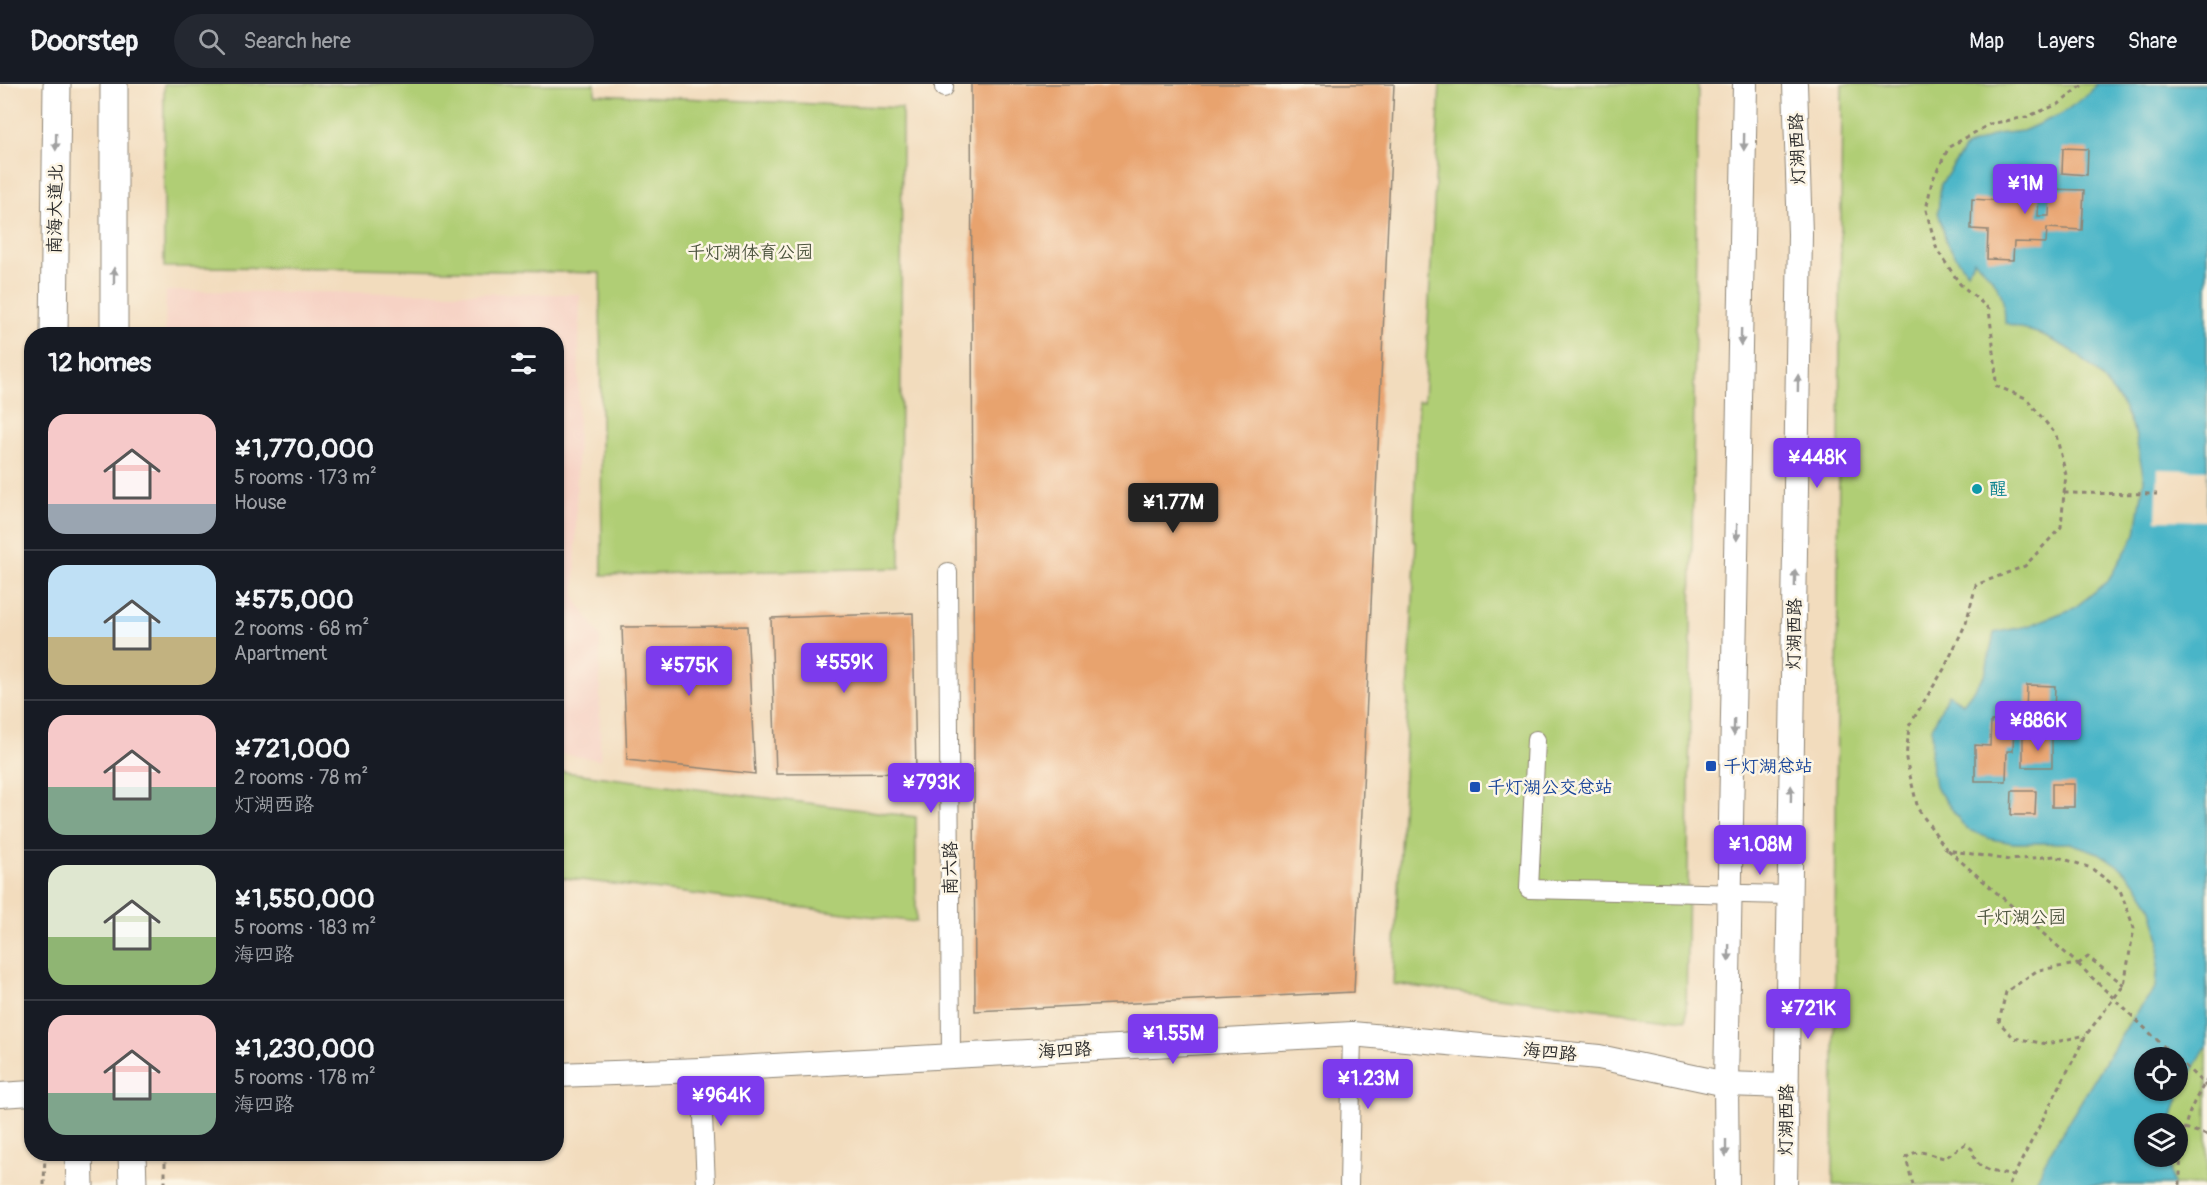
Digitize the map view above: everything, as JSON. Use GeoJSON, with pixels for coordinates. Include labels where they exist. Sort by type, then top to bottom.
{"type":"FeatureCollection","features":[{"type":"Feature","properties":{"kind":"highway","name":"南海大道北"},"geometry":{"type":"LineString","coordinates":[[54,327],[57,84]]}},
{"type":"Feature","properties":{"kind":"highway"},"geometry":{"type":"LineString","coordinates":[[114,84],[114,327]]}},
{"type":"Feature","properties":{"kind":"highway"},"geometry":{"type":"LineString","coordinates":[[79,1161],[80,1185]]}},
{"type":"Feature","properties":{"kind":"highway"},"geometry":{"type":"LineString","coordinates":[[132,1161],[133,1185]]}},
{"type":"Feature","properties":{"kind":"main road"},"geometry":{"type":"LineString","coordinates":[[1727,1185],[1726,1084],[1745,84]]}},
{"type":"Feature","properties":{"kind":"main road","name":"灯湖西路"},"geometry":{"type":"LineString","coordinates":[[1785,1185],[1800,234],[1795,84]]}},
{"type":"Feature","properties":{"kind":"main road","name":"海四路"},"geometry":{"type":"LineString","coordinates":[[564,1075],[701,1070],[1352,1034],[1599,1057],[1726,1084],[1787,1086]]}},
{"type":"Feature","properties":{"kind":"main road"},"geometry":{"type":"LineString","coordinates":[[0,1095],[24,1094]]}},
{"type":"Feature","properties":{"kind":"street","name":"南六路"},"geometry":{"type":"LineString","coordinates":[[948,572],[951,1056]]}},
{"type":"Feature","properties":{"kind":"street"},"geometry":{"type":"LineString","coordinates":[[1536,740],[1529,889],[1790,895]]}},
{"type":"Feature","properties":{"kind":"street"},"geometry":{"type":"LineString","coordinates":[[1348,1185],[1352,1034]]}},
{"type":"Feature","properties":{"kind":"street"},"geometry":{"type":"LineString","coordinates":[[701,1070],[706,1185]]}},
{"type":"Feature","properties":{"kind":"path"},"geometry":{"type":"LineString","coordinates":[[2084,84],[2059,104],[2026,117],[1990,124],[1949,147],[1932,182],[1926,210],[1937,250],[1960,284],[1989,309],[1996,386],[2026,398],[2056,435],[2066,475],[2061,526],[2025,566],[1976,585],[1966,623],[1944,669],[1909,726],[1906,759],[1918,809],[1947,849],[2078,964],[2165,1047]]}},
{"type":"Feature","properties":{"kind":"path"},"geometry":{"type":"LineString","coordinates":[[2064,493],[2157,494]]}},
{"type":"Feature","properties":{"kind":"path"},"geometry":{"type":"LineString","coordinates":[[1947,849],[2009,860],[2055,856],[2091,868],[2120,890],[2134,928],[2124,985],[2086,1035],[2009,1185]]}},
{"type":"Feature","properties":{"kind":"path"},"geometry":{"type":"LineString","coordinates":[[2086,1035],[2047,1044],[2014,1038],[1999,1022],[2006,992],[2038,970],[2078,964],[2088,957],[2124,985]]}},
{"type":"Feature","properties":{"kind":"path"},"geometry":{"type":"LineString","coordinates":[[2188,1069],[2207,1087]]}},
{"type":"Feature","properties":{"kind":"path"},"geometry":{"type":"LineString","coordinates":[[2188,1117],[2192,1102],[2207,1080]]}},
{"type":"Feature","properties":{"kind":"path"},"geometry":{"type":"LineString","coordinates":[[2188,1129],[2207,1135]]}},
{"type":"Feature","properties":{"kind":"path"},"geometry":{"type":"LineString","coordinates":[[1913,1185],[1906,1158],[1913,1152],[1924,1151],[1935,1157],[1945,1158],[1965,1144],[1972,1149],[1974,1160],[1981,1168],[2013,1176]]}},
{"type":"Feature","properties":{"kind":"path"},"geometry":{"type":"LineString","coordinates":[[44,1185],[45,1161]]}},
{"type":"Feature","properties":{"kind":"path"},"geometry":{"type":"LineString","coordinates":[[165,1161],[165,1185]]}},
{"type":"Feature","properties":{"kind":"path"},"geometry":{"type":"LineString","coordinates":[[2180,1167],[2180,1185]]}},
{"type":"Feature","properties":{"kind":"shaded area"},"geometry":{"type":"Polygon","coordinates":[[[166,291],[580,294],[575,598],[600,636],[600,760],[564,754],[564,327],[165,327],[166,291]]]}},
{"type":"Feature","properties":{"kind":"green space","name":"千灯湖体育公园"},"geometry":{"type":"Polygon","coordinates":[[[164,84],[595,84],[595,94],[902,108],[900,568],[602,575],[600,273],[164,267],[164,84]]]}},
{"type":"Feature","properties":{"kind":"green space"},"geometry":{"type":"Polygon","coordinates":[[[1440,84],[1698,84],[1686,1020],[1393,984],[1416,542],[1413,541],[1418,401],[1424,401],[1440,84]]]}},
{"type":"Feature","properties":{"kind":"green space","name":"千灯湖公园"},"geometry":{"type":"Polygon","coordinates":[[[1842,84],[2207,84],[2207,1185],[1833,1185],[1842,84]]]}},
{"type":"Feature","properties":{"kind":"green space"},"geometry":{"type":"Polygon","coordinates":[[[564,772],[916,817],[916,922],[564,878],[564,772]]]}},
{"type":"Feature","properties":{"kind":"water"},"geometry":{"type":"Polygon","coordinates":[[[2097,84],[2207,84],[2207,1046],[2188,1080],[2188,1047],[2134,1047],[2134,1101],[2178,1101],[2174,1113],[2134,1113],[2134,1167],[2170,1167],[2173,1185],[2033,1185],[2050,1152],[2129,1023],[2156,987],[2160,939],[2151,906],[2137,884],[2120,867],[2099,853],[2070,843],[2014,843],[1991,839],[1966,829],[1935,786],[1931,761],[1932,728],[1948,694],[1963,703],[1985,675],[1994,633],[2028,626],[2074,608],[2107,582],[2136,534],[2144,479],[2135,433],[2120,401],[2095,370],[2071,350],[2040,334],[2005,323],[2005,312],[1998,287],[1989,274],[1974,260],[1967,272],[1947,244],[1938,212],[1941,184],[1965,148],[1996,134],[2023,131],[2061,114],[2091,92],[2097,84]]]}},
{"type":"Feature","properties":{"kind":"pier"},"geometry":{"type":"Polygon","coordinates":[[[2158,469],[2207,470],[2206,521],[2156,520],[2158,469]]]}},
{"type":"Feature","properties":{"kind":"building"},"geometry":{"type":"Polygon","coordinates":[[[971,84],[1394,84],[1354,992],[975,1011],[971,84]]]}},
{"type":"Feature","properties":{"kind":"building"},"geometry":{"type":"Polygon","coordinates":[[[2063,148],[2088,149],[2087,175],[2062,173],[2063,148]]]}},
{"type":"Feature","properties":{"kind":"building"},"geometry":{"type":"Polygon","coordinates":[[[2004,173],[2040,174],[2038,216],[2049,216],[2050,189],[2084,190],[2082,230],[2047,228],[2046,243],[2014,242],[2013,260],[1987,259],[1988,230],[1971,229],[1972,199],[2003,201],[2004,173]]]}},
{"type":"Feature","properties":{"kind":"building"},"geometry":{"type":"Polygon","coordinates":[[[913,613],[916,773],[776,774],[771,618],[913,613]]]}},
{"type":"Feature","properties":{"kind":"building"},"geometry":{"type":"Polygon","coordinates":[[[747,626],[755,774],[627,760],[622,627],[747,626]]]}},
{"type":"Feature","properties":{"kind":"building"},"geometry":{"type":"Polygon","coordinates":[[[2027,685],[2055,686],[2054,714],[2026,712],[2027,685]]]}},
{"type":"Feature","properties":{"kind":"building"},"geometry":{"type":"Polygon","coordinates":[[[1991,721],[2014,721],[2013,751],[2007,751],[2006,781],[1975,781],[1975,745],[1990,746],[1991,721]]]}},
{"type":"Feature","properties":{"kind":"building"},"geometry":{"type":"Polygon","coordinates":[[[2023,737],[2052,737],[2052,767],[2023,767],[2023,737]]]}},
{"type":"Feature","properties":{"kind":"building"},"geometry":{"type":"Polygon","coordinates":[[[2052,784],[2074,784],[2074,807],[2052,807],[2052,784]]]}},
{"type":"Feature","properties":{"kind":"building"},"geometry":{"type":"Polygon","coordinates":[[[2012,791],[2036,791],[2035,815],[2011,815],[2012,791]]]}},
{"type":"Feature","properties":{"kind":"place","name":"醒"},"geometry":{"type":"Point","coordinates":[1977,489]}},
{"type":"Feature","properties":{"kind":"place","name":"千灯湖总站"},"geometry":{"type":"Point","coordinates":[1711,766]}},
{"type":"Feature","properties":{"kind":"place","name":"千灯湖公交总站"},"geometry":{"type":"Point","coordinates":[1475,787]}}]}
